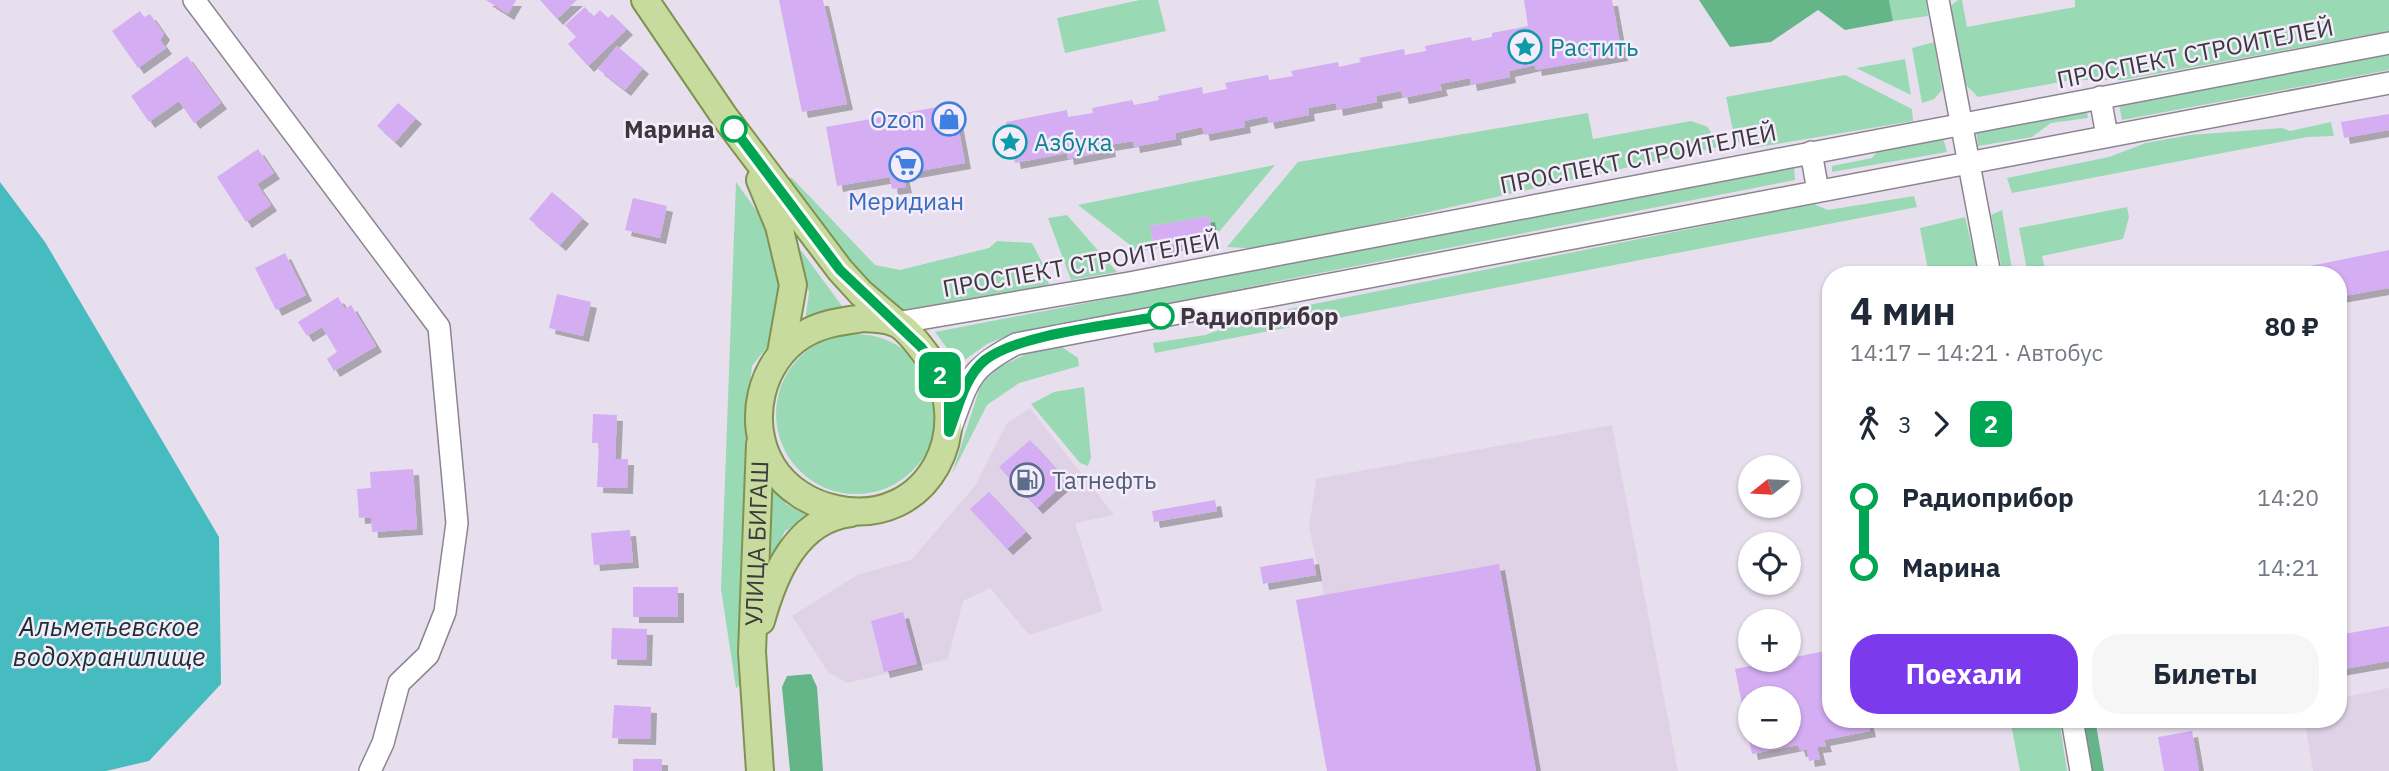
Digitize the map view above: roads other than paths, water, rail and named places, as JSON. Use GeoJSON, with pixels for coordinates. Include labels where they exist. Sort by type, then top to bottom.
{"type":"FeatureCollection","features":[{"type":"Feature","properties":{"kind":"main road"},"geometry":{"type":"LineString","coordinates":[[645,0],[732,126],[840,270],[860,293],[896,323],[938,369],[949,400],[949,432],[940,459],[925,482],[904,499],[877,510],[848,512],[821,506],[794,491],[772,466],[760,435],[759,405],[766,377],[782,353],[802,335],[825,325],[864,317],[896,323]]}},
{"type":"Feature","properties":{"kind":"main road"},"geometry":{"type":"LineString","coordinates":[[732,126],[765,190],[787,254],[793,285],[782,353]]}},
{"type":"Feature","properties":{"kind":"main road","name":"УЛИЦА БИГАШ"},"geometry":{"type":"LineString","coordinates":[[760,435],[752,653],[760,771]]}},
{"type":"Feature","properties":{"kind":"main road","name":"УЛИЦА БИГАШ"},"geometry":{"type":"LineString","coordinates":[[752,653],[764,609],[795,543],[816,525],[839,514],[877,510]]}},
{"type":"Feature","properties":{"kind":"street"},"geometry":{"type":"LineString","coordinates":[[194,0],[439,327],[457,523],[445,612],[428,654],[399,683],[383,743],[370,771]]}},
{"type":"Feature","properties":{"kind":"street"},"geometry":{"type":"LineString","coordinates":[[1938,0],[1988,266]]}},
{"type":"Feature","properties":{"kind":"street","name":"ПРОСПЕКТ СТРОИТЕЛЕЙ"},"geometry":{"type":"LineString","coordinates":[[896,323],[1105,287],[2389,43]]}},
{"type":"Feature","properties":{"kind":"street"},"geometry":{"type":"LineString","coordinates":[[949,432],[969,380],[985,361],[1016,344],[2389,83]]}},
{"type":"Feature","properties":{"kind":"street"},"geometry":{"type":"LineString","coordinates":[[2100,97],[2107,136]]}},
{"type":"Feature","properties":{"kind":"street"},"geometry":{"type":"LineString","coordinates":[[1811,152],[1818,191]]}},
{"type":"Feature","properties":{"kind":"street"},"geometry":{"type":"LineString","coordinates":[[2074,728],[2081,771]]}},
{"type":"Feature","properties":{"kind":"water","name":"Альметьевское водохранилище"},"geometry":{"type":"Polygon","coordinates":[[[0,182],[45,242],[219,537],[221,684],[149,761],[106,771],[0,771],[0,182]]]}},
{"type":"Feature","properties":{"kind":"place","name":"Растить"},"geometry":{"type":"Point","coordinates":[1525,47]}},
{"type":"Feature","properties":{"kind":"place","name":"Ozon"},"geometry":{"type":"Point","coordinates":[949,119]}},
{"type":"Feature","properties":{"kind":"place","name":"Марина"},"geometry":{"type":"Point","coordinates":[734,129]}},
{"type":"Feature","properties":{"kind":"place","name":"Азбука"},"geometry":{"type":"Point","coordinates":[1010,142]}},
{"type":"Feature","properties":{"kind":"place","name":"Меридиан"},"geometry":{"type":"Point","coordinates":[906,165]}},
{"type":"Feature","properties":{"kind":"place","name":"Радиоприбор"},"geometry":{"type":"Point","coordinates":[1161,316]}},
{"type":"Feature","properties":{"kind":"place","name":"Татнефть"},"geometry":{"type":"Point","coordinates":[1027,480]}}]}
